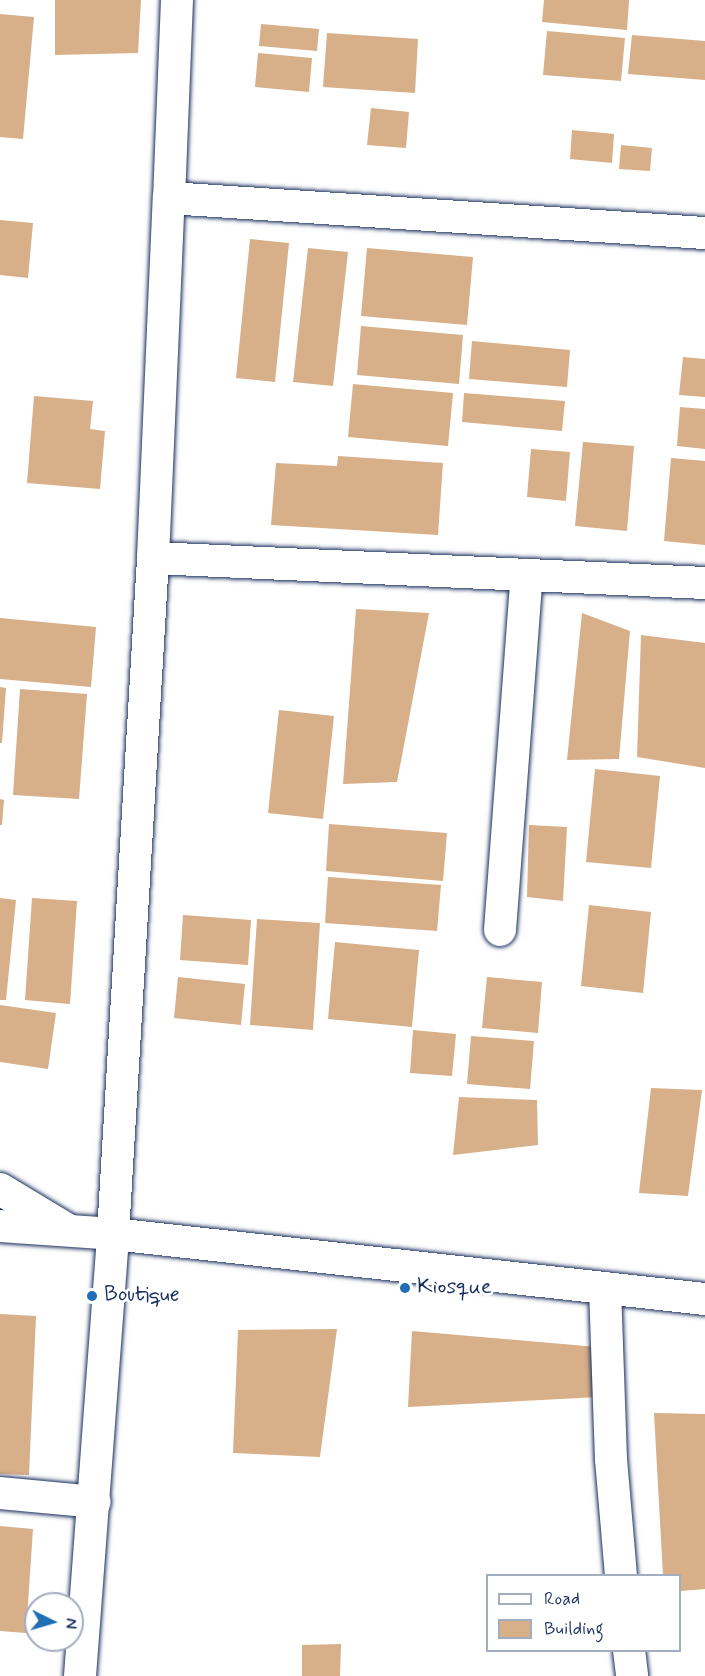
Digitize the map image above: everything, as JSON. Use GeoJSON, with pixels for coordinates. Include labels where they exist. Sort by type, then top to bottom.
{"type":"FeatureCollection","features":[{"type":"Feature","properties":{"kind":"street"},"geometry":{"type":"LineString","coordinates":[[80,1676],[113,1234],[153,558],[177,0]]}},
{"type":"Feature","properties":{"kind":"street"},"geometry":{"type":"LineString","coordinates":[[169,198],[705,233]]}},
{"type":"Feature","properties":{"kind":"street"},"geometry":{"type":"LineString","coordinates":[[153,558],[705,583]]}},
{"type":"Feature","properties":{"kind":"street"},"geometry":{"type":"LineString","coordinates":[[500,930],[527,575]]}},
{"type":"Feature","properties":{"kind":"street"},"geometry":{"type":"LineString","coordinates":[[0,1189],[73,1233]]}},
{"type":"Feature","properties":{"kind":"street"},"geometry":{"type":"LineString","coordinates":[[0,1226],[73,1233],[113,1234],[705,1299]]}},
{"type":"Feature","properties":{"kind":"street"},"geometry":{"type":"LineString","coordinates":[[605,1288],[611,1459],[621,1574]]}},
{"type":"Feature","properties":{"kind":"street"},"geometry":{"type":"LineString","coordinates":[[0,1493],[94,1502]]}},
{"type":"Feature","properties":{"kind":"street"},"geometry":{"type":"LineString","coordinates":[[629,1652],[633,1676]]}},
{"type":"Feature","properties":{"kind":"building"},"geometry":{"type":"Polygon","coordinates":[[[55,0],[141,0],[138,53],[55,55],[55,0]]]}},
{"type":"Feature","properties":{"kind":"building"},"geometry":{"type":"Polygon","coordinates":[[[544,0],[629,0],[627,30],[542,22],[544,0]]]}},
{"type":"Feature","properties":{"kind":"building"},"geometry":{"type":"Polygon","coordinates":[[[0,14],[34,17],[23,139],[0,137],[0,14]]]}},
{"type":"Feature","properties":{"kind":"building"},"geometry":{"type":"Polygon","coordinates":[[[261,24],[319,29],[317,51],[259,46],[261,24]]]}},
{"type":"Feature","properties":{"kind":"building"},"geometry":{"type":"Polygon","coordinates":[[[547,31],[625,38],[621,81],[543,75],[547,31]]]}},
{"type":"Feature","properties":{"kind":"building"},"geometry":{"type":"Polygon","coordinates":[[[327,33],[418,39],[415,93],[323,87],[327,33]]]}},
{"type":"Feature","properties":{"kind":"building"},"geometry":{"type":"Polygon","coordinates":[[[632,35],[705,41],[705,80],[628,74],[632,35]]]}},
{"type":"Feature","properties":{"kind":"building"},"geometry":{"type":"Polygon","coordinates":[[[258,53],[312,58],[309,92],[255,87],[258,53]]]}},
{"type":"Feature","properties":{"kind":"building"},"geometry":{"type":"Polygon","coordinates":[[[371,108],[409,112],[406,148],[367,145],[371,108]]]}},
{"type":"Feature","properties":{"kind":"building"},"geometry":{"type":"Polygon","coordinates":[[[572,130],[614,134],[612,163],[570,159],[572,130]]]}},
{"type":"Feature","properties":{"kind":"building"},"geometry":{"type":"Polygon","coordinates":[[[621,145],[652,148],[650,171],[619,169],[621,145]]]}},
{"type":"Feature","properties":{"kind":"building"},"geometry":{"type":"Polygon","coordinates":[[[0,220],[33,223],[28,278],[0,275],[0,220]]]}},
{"type":"Feature","properties":{"kind":"building"},"geometry":{"type":"Polygon","coordinates":[[[250,239],[289,243],[275,382],[236,378],[250,239]]]}},
{"type":"Feature","properties":{"kind":"building"},"geometry":{"type":"Polygon","coordinates":[[[308,248],[348,252],[333,386],[293,382],[308,248]]]}},
{"type":"Feature","properties":{"kind":"building"},"geometry":{"type":"Polygon","coordinates":[[[367,248],[473,257],[467,325],[361,316],[367,248]]]}},
{"type":"Feature","properties":{"kind":"building"},"geometry":{"type":"Polygon","coordinates":[[[361,326],[463,335],[459,384],[357,375],[361,326]]]}},
{"type":"Feature","properties":{"kind":"building"},"geometry":{"type":"Polygon","coordinates":[[[472,341],[570,350],[567,387],[469,379],[472,341]]]}},
{"type":"Feature","properties":{"kind":"building"},"geometry":{"type":"Polygon","coordinates":[[[683,357],[705,359],[705,397],[679,395],[683,357]]]}},
{"type":"Feature","properties":{"kind":"building"},"geometry":{"type":"Polygon","coordinates":[[[353,384],[453,393],[448,446],[348,437],[353,384]]]}},
{"type":"Feature","properties":{"kind":"building"},"geometry":{"type":"Polygon","coordinates":[[[464,393],[565,401],[562,431],[462,422],[464,393]]]}},
{"type":"Feature","properties":{"kind":"building"},"geometry":{"type":"Polygon","coordinates":[[[34,396],[93,401],[90,429],[105,431],[100,489],[27,483],[34,396]]]}},
{"type":"Feature","properties":{"kind":"building"},"geometry":{"type":"Polygon","coordinates":[[[680,407],[705,409],[705,449],[677,446],[680,407]]]}},
{"type":"Feature","properties":{"kind":"building"},"geometry":{"type":"Polygon","coordinates":[[[583,442],[634,446],[627,531],[575,526],[583,442]]]}},
{"type":"Feature","properties":{"kind":"building"},"geometry":{"type":"Polygon","coordinates":[[[531,449],[570,452],[566,501],[527,497],[531,449]]]}},
{"type":"Feature","properties":{"kind":"building"},"geometry":{"type":"Polygon","coordinates":[[[338,456],[443,463],[438,535],[271,525],[276,463],[337,466],[338,456]]]}},
{"type":"Feature","properties":{"kind":"building"},"geometry":{"type":"Polygon","coordinates":[[[671,458],[705,461],[705,545],[664,541],[671,458]]]}},
{"type":"Feature","properties":{"kind":"building"},"geometry":{"type":"Polygon","coordinates":[[[356,609],[429,613],[397,782],[343,784],[356,609]]]}},
{"type":"Feature","properties":{"kind":"building"},"geometry":{"type":"Polygon","coordinates":[[[582,613],[630,631],[619,759],[567,760],[582,613]]]}},
{"type":"Feature","properties":{"kind":"building"},"geometry":{"type":"Polygon","coordinates":[[[0,618],[96,627],[91,687],[0,679],[0,618]]]}},
{"type":"Feature","properties":{"kind":"building"},"geometry":{"type":"Polygon","coordinates":[[[641,635],[705,643],[705,768],[637,757],[641,635]]]}},
{"type":"Feature","properties":{"kind":"building"},"geometry":{"type":"Polygon","coordinates":[[[0,687],[6,688],[2,743],[0,743],[0,687]]]}},
{"type":"Feature","properties":{"kind":"building"},"geometry":{"type":"Polygon","coordinates":[[[20,689],[87,694],[79,799],[13,795],[20,689]]]}},
{"type":"Feature","properties":{"kind":"building"},"geometry":{"type":"Polygon","coordinates":[[[279,710],[334,716],[323,819],[268,813],[279,710]]]}},
{"type":"Feature","properties":{"kind":"building"},"geometry":{"type":"Polygon","coordinates":[[[595,769],[660,776],[651,868],[586,862],[595,769]]]}},
{"type":"Feature","properties":{"kind":"building"},"geometry":{"type":"Polygon","coordinates":[[[0,799],[4,800],[2,825],[0,825],[0,799]]]}},
{"type":"Feature","properties":{"kind":"building"},"geometry":{"type":"Polygon","coordinates":[[[329,824],[447,833],[443,881],[326,871],[329,824]]]}},
{"type":"Feature","properties":{"kind":"building"},"geometry":{"type":"Polygon","coordinates":[[[529,825],[567,827],[563,901],[527,897],[529,825]]]}},
{"type":"Feature","properties":{"kind":"building"},"geometry":{"type":"Polygon","coordinates":[[[328,877],[441,885],[437,931],[325,923],[328,877]]]}},
{"type":"Feature","properties":{"kind":"building"},"geometry":{"type":"Polygon","coordinates":[[[0,898],[16,900],[6,1000],[0,1000],[0,898]]]}},
{"type":"Feature","properties":{"kind":"building"},"geometry":{"type":"Polygon","coordinates":[[[32,898],[77,901],[70,1004],[25,1000],[32,898]]]}},
{"type":"Feature","properties":{"kind":"building"},"geometry":{"type":"Polygon","coordinates":[[[589,905],[651,912],[643,993],[581,986],[589,905]]]}},
{"type":"Feature","properties":{"kind":"building"},"geometry":{"type":"Polygon","coordinates":[[[183,915],[251,920],[248,965],[180,960],[183,915]]]}},
{"type":"Feature","properties":{"kind":"building"},"geometry":{"type":"Polygon","coordinates":[[[257,919],[320,923],[313,1030],[250,1025],[257,919]]]}},
{"type":"Feature","properties":{"kind":"building"},"geometry":{"type":"Polygon","coordinates":[[[335,942],[419,950],[412,1027],[328,1019],[335,942]]]}},
{"type":"Feature","properties":{"kind":"building"},"geometry":{"type":"Polygon","coordinates":[[[178,977],[245,984],[241,1025],[174,1018],[178,977]]]}},
{"type":"Feature","properties":{"kind":"building"},"geometry":{"type":"Polygon","coordinates":[[[487,977],[542,982],[538,1033],[482,1028],[487,977]]]}},
{"type":"Feature","properties":{"kind":"building"},"geometry":{"type":"Polygon","coordinates":[[[0,1005],[56,1013],[48,1069],[0,1062],[0,1005]]]}},
{"type":"Feature","properties":{"kind":"building"},"geometry":{"type":"Polygon","coordinates":[[[413,1030],[456,1034],[452,1076],[410,1073],[413,1030]]]}},
{"type":"Feature","properties":{"kind":"building"},"geometry":{"type":"Polygon","coordinates":[[[471,1036],[534,1041],[530,1089],[467,1084],[471,1036]]]}},
{"type":"Feature","properties":{"kind":"building"},"geometry":{"type":"Polygon","coordinates":[[[651,1088],[702,1090],[688,1196],[639,1193],[651,1088]]]}},
{"type":"Feature","properties":{"kind":"building"},"geometry":{"type":"Polygon","coordinates":[[[459,1097],[537,1100],[538,1145],[453,1155],[459,1097]]]}},
{"type":"Feature","properties":{"kind":"building"},"geometry":{"type":"Polygon","coordinates":[[[0,1314],[36,1316],[29,1475],[0,1474],[0,1314]]]}},
{"type":"Feature","properties":{"kind":"building"},"geometry":{"type":"Polygon","coordinates":[[[337,1329],[320,1457],[233,1453],[238,1330],[337,1329]]]}},
{"type":"Feature","properties":{"kind":"building"},"geometry":{"type":"Polygon","coordinates":[[[412,1331],[597,1347],[598,1397],[408,1407],[412,1331]]]}},
{"type":"Feature","properties":{"kind":"building"},"geometry":{"type":"Polygon","coordinates":[[[654,1413],[705,1414],[705,1589],[681,1591],[681,1574],[663,1574],[654,1413]]]}},
{"type":"Feature","properties":{"kind":"building"},"geometry":{"type":"Polygon","coordinates":[[[0,1526],[33,1529],[29,1592],[24,1592],[24,1633],[0,1631],[0,1526]]]}},
{"type":"Feature","properties":{"kind":"building"},"geometry":{"type":"Polygon","coordinates":[[[341,1644],[340,1676],[302,1676],[302,1645],[341,1644]]]}},
{"type":"Feature","properties":{"kind":"place","name":"Kiosque"},"geometry":{"type":"Point","coordinates":[405,1288]}},
{"type":"Feature","properties":{"kind":"place","name":"Boutique"},"geometry":{"type":"Point","coordinates":[92,1296]}}]}
